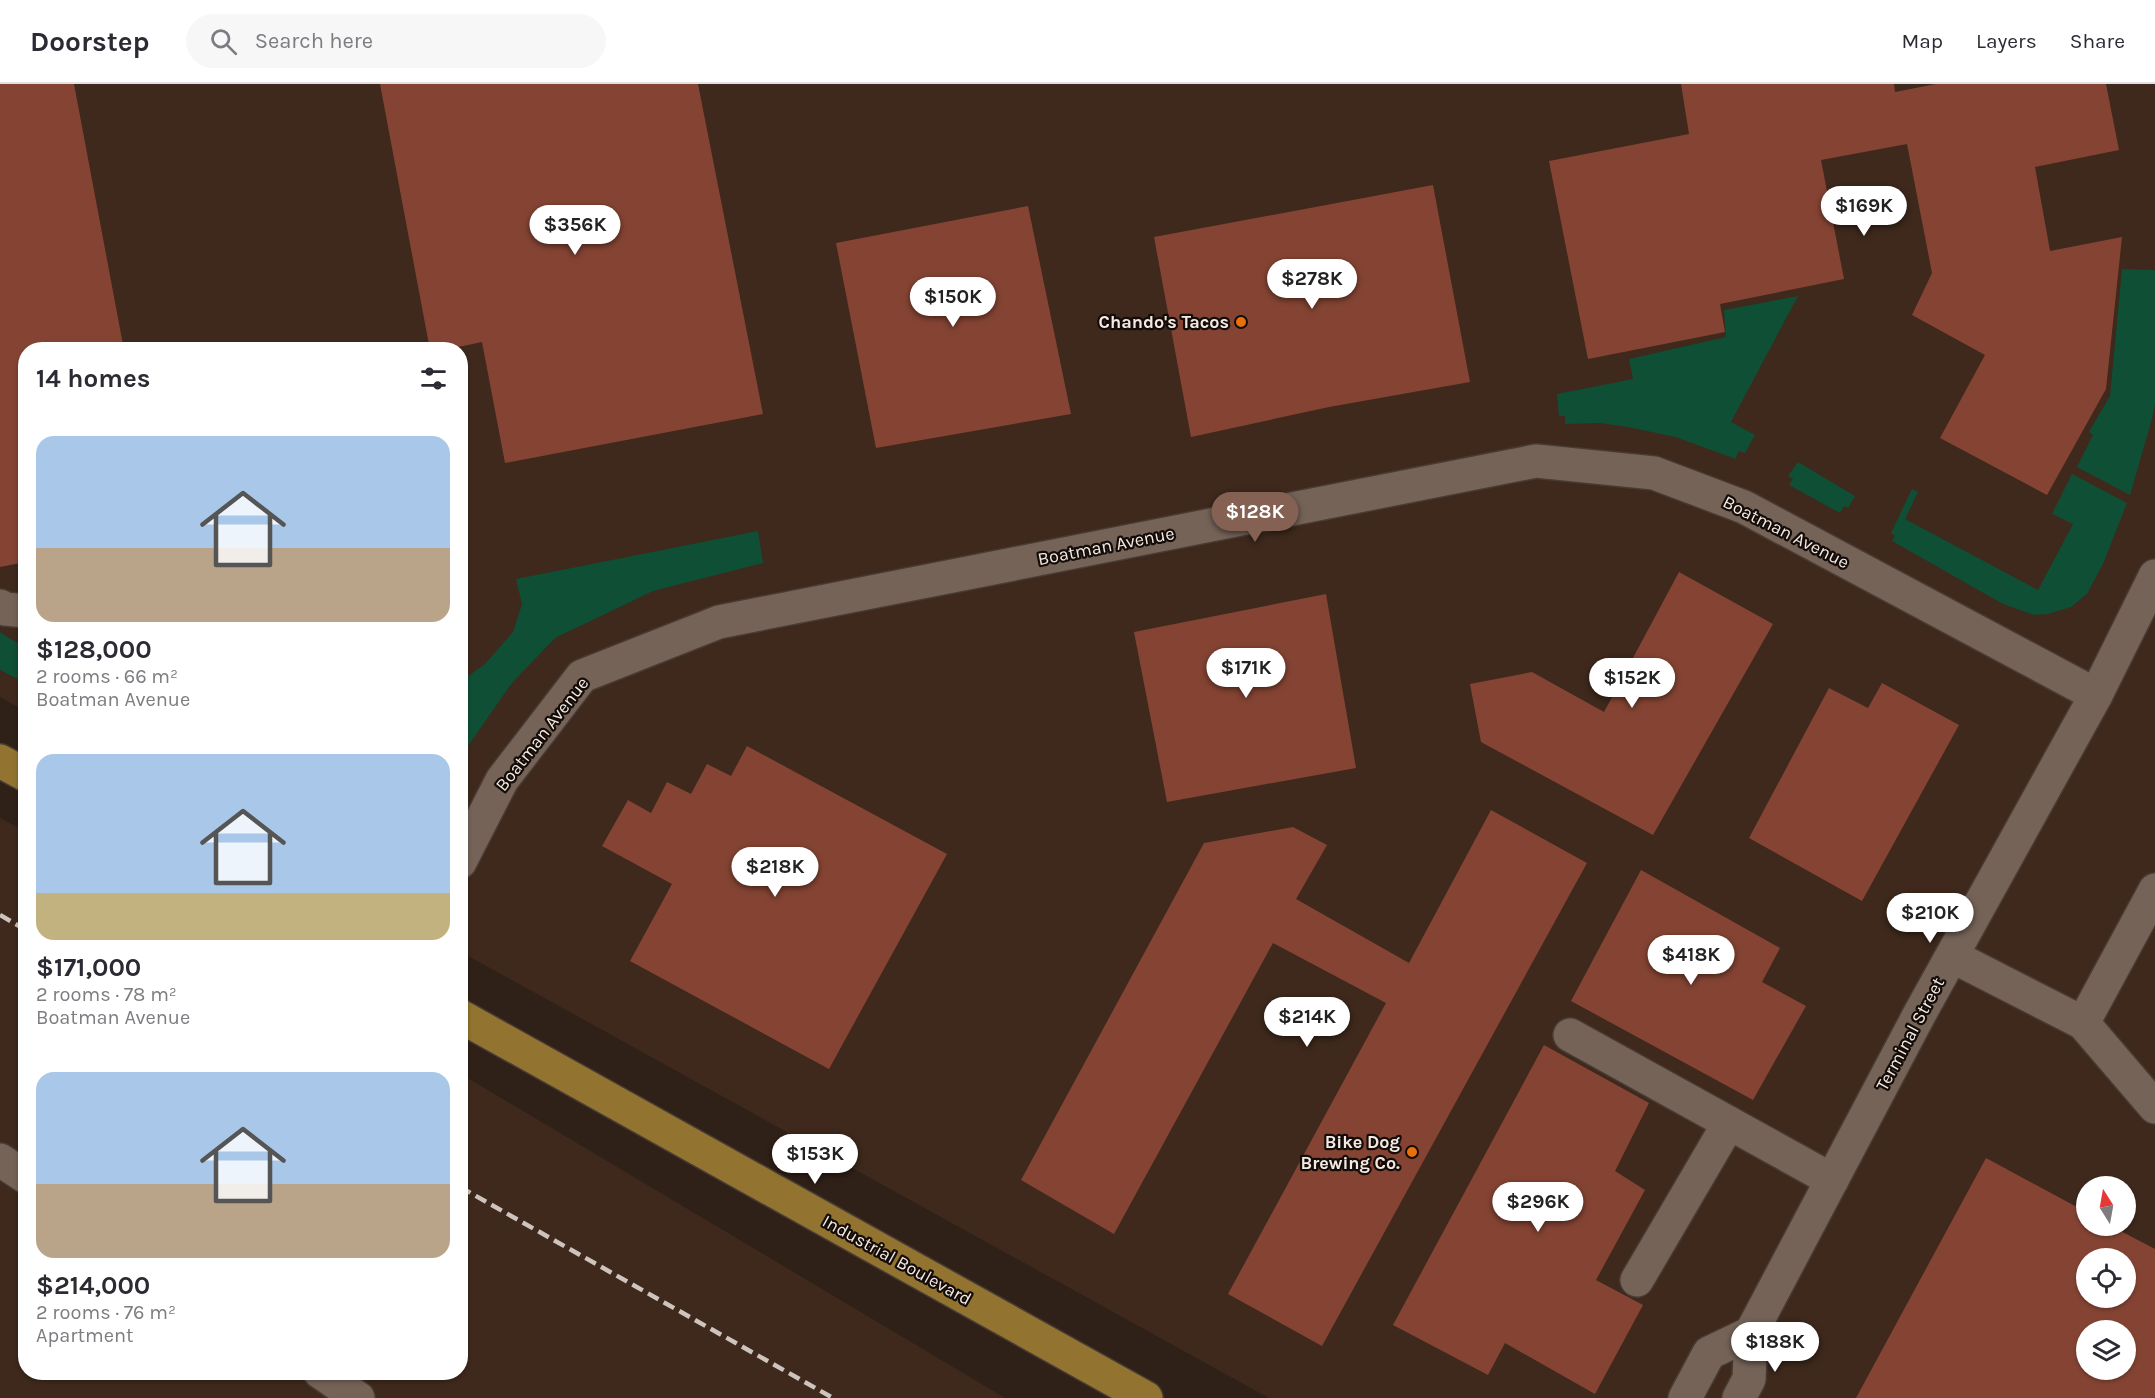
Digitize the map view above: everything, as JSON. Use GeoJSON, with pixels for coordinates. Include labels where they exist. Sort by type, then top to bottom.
{"type":"FeatureCollection","features":[{"type":"Feature","properties":{"kind":"main road"},"geometry":{"type":"LineString","coordinates":[[0,760],[18,770]]}},
{"type":"Feature","properties":{"kind":"main road","name":"Industrial Boulevard"},"geometry":{"type":"LineString","coordinates":[[468,1020],[1146,1398]]}},
{"type":"Feature","properties":{"kind":"street","name":"Boatman Avenue"},"geometry":{"type":"LineString","coordinates":[[468,846],[502,780],[582,676],[719,622],[1536,461],[1654,473],[1744,507],[2096,695]]}},
{"type":"Feature","properties":{"kind":"street","name":"Terminal Street"},"geometry":{"type":"LineString","coordinates":[[1739,1398],[1749,1378],[1751,1333],[1952,956],[2096,695],[2155,576]]}},
{"type":"Feature","properties":{"kind":"street"},"geometry":{"type":"LineString","coordinates":[[0,606],[18,610]]}},
{"type":"Feature","properties":{"kind":"street"},"geometry":{"type":"LineString","coordinates":[[2082,1023],[2155,890]]}},
{"type":"Feature","properties":{"kind":"street"},"geometry":{"type":"LineString","coordinates":[[1952,956],[2082,1023],[2155,1107]]}},
{"type":"Feature","properties":{"kind":"street"},"geometry":{"type":"LineString","coordinates":[[1570,1035],[1832,1180]]}},
{"type":"Feature","properties":{"kind":"street"},"geometry":{"type":"LineString","coordinates":[[1637,1280],[1729,1123]]}},
{"type":"Feature","properties":{"kind":"street"},"geometry":{"type":"LineString","coordinates":[[0,1160],[18,1172]]}},
{"type":"Feature","properties":{"kind":"street"},"geometry":{"type":"LineString","coordinates":[[1685,1398],[1709,1353],[1751,1333]]}},
{"type":"Feature","properties":{"kind":"street"},"geometry":{"type":"LineString","coordinates":[[332,1380],[358,1398]]}},
{"type":"Feature","properties":{"kind":"shaded area"},"geometry":{"type":"Polygon","coordinates":[[[0,84],[2155,84],[2155,1398],[1269,1398],[468,956],[468,342],[18,342],[18,707],[0,697],[0,84]]]}},
{"type":"Feature","properties":{"kind":"shaded area"},"geometry":{"type":"Polygon","coordinates":[[[0,818],[18,828],[18,1380],[468,1380],[468,1078],[1005,1398],[0,1398],[0,818]]]}},
{"type":"Feature","properties":{"kind":"green space"},"geometry":{"type":"Polygon","coordinates":[[[2122,269],[2155,270],[2155,404],[2130,495],[2077,467],[2093,435],[2089,432],[2110,396],[2122,269]]]}},
{"type":"Feature","properties":{"kind":"green space"},"geometry":{"type":"Polygon","coordinates":[[[1798,296],[1731,422],[1755,435],[1745,453],[1738,451],[1736,459],[1675,437],[1600,423],[1565,424],[1565,416],[1559,416],[1557,394],[1633,379],[1629,359],[1726,337],[1724,310],[1798,296]]]}},
{"type":"Feature","properties":{"kind":"green space"},"geometry":{"type":"Polygon","coordinates":[[[1798,462],[1855,496],[1848,508],[1844,506],[1840,513],[1789,485],[1793,479],[1788,476],[1798,462]]]}},
{"type":"Feature","properties":{"kind":"green space"},"geometry":{"type":"Polygon","coordinates":[[[2072,474],[2127,503],[2103,564],[2087,594],[2071,607],[2048,614],[2034,615],[2003,604],[1892,541],[1895,536],[1891,533],[1912,489],[1918,492],[1905,519],[2038,590],[2073,524],[2052,514],[2072,474]]]}},
{"type":"Feature","properties":{"kind":"green space"},"geometry":{"type":"Polygon","coordinates":[[[758,531],[763,563],[653,591],[555,638],[512,683],[468,746],[468,676],[485,664],[513,632],[522,604],[516,579],[758,531]]]}},
{"type":"Feature","properties":{"kind":"green space"},"geometry":{"type":"Polygon","coordinates":[[[0,632],[18,644],[18,679],[0,670],[0,632]]]}},
{"type":"Feature","properties":{"kind":"building"},"geometry":{"type":"Polygon","coordinates":[[[0,84],[74,84],[122,342],[18,342],[18,564],[0,567],[0,84]]]}},
{"type":"Feature","properties":{"kind":"building"},"geometry":{"type":"Polygon","coordinates":[[[380,84],[698,84],[763,414],[505,463],[482,342],[468,345],[468,342],[428,342],[380,84]]]}},
{"type":"Feature","properties":{"kind":"building"},"geometry":{"type":"Polygon","coordinates":[[[1681,84],[1894,84],[1895,92],[1936,84],[2106,84],[2119,150],[2035,167],[2050,251],[2122,237],[2106,389],[2047,495],[1940,438],[1985,355],[1912,315],[1932,273],[1907,144],[1821,160],[1844,279],[1720,304],[1725,332],[1588,359],[1549,161],[1689,134],[1681,84]]]}},
{"type":"Feature","properties":{"kind":"building"},"geometry":{"type":"Polygon","coordinates":[[[1433,185],[1470,382],[1329,407],[1191,437],[1154,237],[1433,185]]]}},
{"type":"Feature","properties":{"kind":"building"},"geometry":{"type":"Polygon","coordinates":[[[1028,206],[1071,414],[876,448],[836,243],[1028,206]]]}},
{"type":"Feature","properties":{"kind":"building"},"geometry":{"type":"Polygon","coordinates":[[[1679,572],[1773,624],[1653,835],[1481,742],[1470,684],[1532,672],[1604,712],[1679,572]]]}},
{"type":"Feature","properties":{"kind":"building"},"geometry":{"type":"Polygon","coordinates":[[[1326,594],[1356,768],[1167,802],[1134,632],[1326,594]]]}},
{"type":"Feature","properties":{"kind":"building"},"geometry":{"type":"Polygon","coordinates":[[[1882,683],[1959,725],[1862,901],[1749,838],[1829,688],[1868,708],[1882,683]]]}},
{"type":"Feature","properties":{"kind":"building"},"geometry":{"type":"Polygon","coordinates":[[[747,746],[947,854],[829,1069],[630,961],[672,884],[602,846],[628,800],[651,813],[667,782],[691,794],[707,764],[731,776],[747,746]]]}},
{"type":"Feature","properties":{"kind":"building"},"geometry":{"type":"Polygon","coordinates":[[[1491,810],[1587,863],[1322,1346],[1228,1294],[1386,1003],[1273,943],[1114,1234],[1021,1180],[1204,843],[1293,827],[1327,845],[1296,899],[1409,963],[1491,810]]]}},
{"type":"Feature","properties":{"kind":"building"},"geometry":{"type":"Polygon","coordinates":[[[1641,870],[1780,948],[1762,982],[1806,1006],[1753,1100],[1571,1001],[1641,870]]]}},
{"type":"Feature","properties":{"kind":"building"},"geometry":{"type":"Polygon","coordinates":[[[1544,1045],[1649,1103],[1615,1171],[1645,1190],[1596,1280],[1643,1305],[1595,1394],[1505,1343],[1488,1375],[1393,1325],[1544,1045]]]}},
{"type":"Feature","properties":{"kind":"building"},"geometry":{"type":"Polygon","coordinates":[[[1986,1158],[2076,1207],[2076,1236],[2130,1236],[2155,1249],[2155,1398],[1856,1398],[1986,1158]]]}},
{"type":"Feature","properties":{"kind":"railway"},"geometry":{"type":"LineString","coordinates":[[0,915],[18,925]]}},
{"type":"Feature","properties":{"kind":"railway"},"geometry":{"type":"LineString","coordinates":[[468,1192],[833,1398]]}},
{"type":"Feature","properties":{"kind":"place","name":"Chando's Tacos"},"geometry":{"type":"Point","coordinates":[1241,322]}},
{"type":"Feature","properties":{"kind":"place","name":"Bike Dog Brewing Co."},"geometry":{"type":"Point","coordinates":[1412,1152]}}]}
